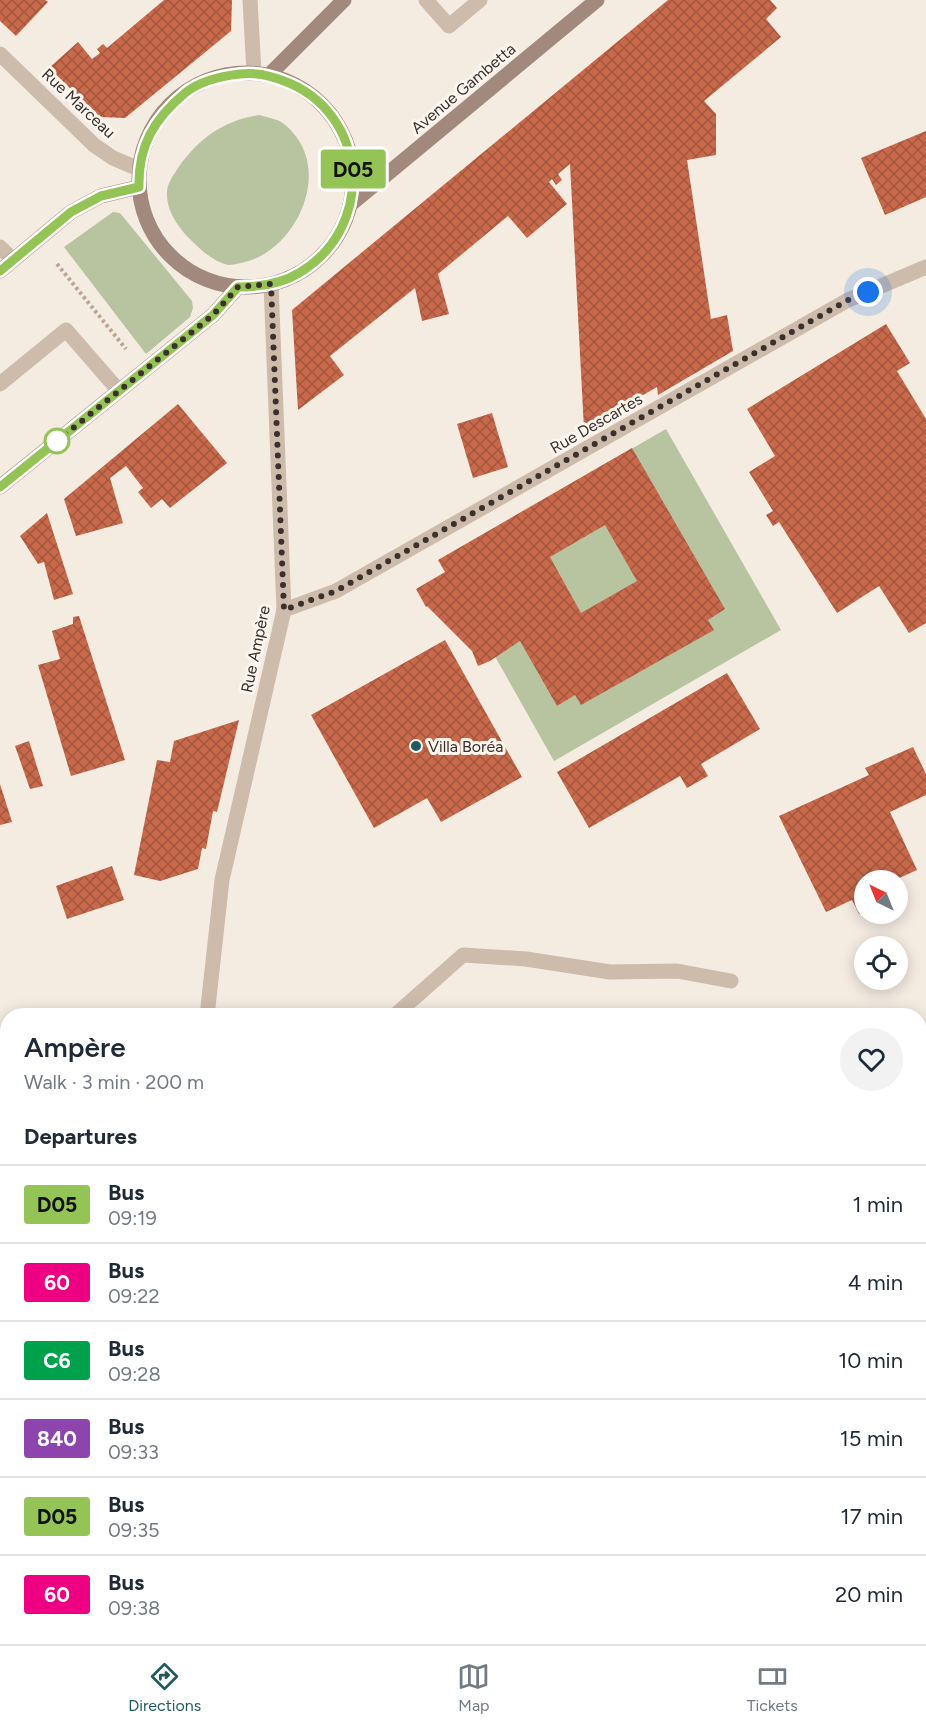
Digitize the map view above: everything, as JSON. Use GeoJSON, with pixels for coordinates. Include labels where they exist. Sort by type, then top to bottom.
{"type":"FeatureCollection","features":[{"type":"Feature","properties":{"kind":"main road"},"geometry":{"type":"LineString","coordinates":[[261,74],[344,0]]}},
{"type":"Feature","properties":{"kind":"main road","name":"Avenue Gambetta"},"geometry":{"type":"LineString","coordinates":[[351,204],[597,0]]}},
{"type":"Feature","properties":{"kind":"main road","name":"Avenue Gambetta"},"geometry":{"type":"LineString","coordinates":[[261,74],[301,87],[327,108],[345,137],[353,170],[351,204],[340,232],[322,255],[299,273],[271,284],[238,287],[201,278],[170,256],[148,224],[139,187],[139,170],[148,137],[165,110],[190,89],[221,76],[261,74]]}},
{"type":"Feature","properties":{"kind":"main road"},"geometry":{"type":"LineString","coordinates":[[0,271],[71,212],[101,196],[139,187]]}},
{"type":"Feature","properties":{"kind":"main road"},"geometry":{"type":"LineString","coordinates":[[0,487],[213,315],[238,287]]}},
{"type":"Feature","properties":{"kind":"street"},"geometry":{"type":"LineString","coordinates":[[250,0],[261,74]]}},
{"type":"Feature","properties":{"kind":"street"},"geometry":{"type":"LineString","coordinates":[[426,0],[448,27],[480,0]]}},
{"type":"Feature","properties":{"kind":"street","name":"Rue Marceau"},"geometry":{"type":"LineString","coordinates":[[0,54],[94,144],[113,158],[139,170]]}},
{"type":"Feature","properties":{"kind":"street"},"geometry":{"type":"LineString","coordinates":[[0,247],[13,260]]}},
{"type":"Feature","properties":{"kind":"street","name":"Rue Descartes"},"geometry":{"type":"LineString","coordinates":[[284,610],[336,591],[848,300],[926,267]]}},
{"type":"Feature","properties":{"kind":"street","name":"Rue Ampère"},"geometry":{"type":"LineString","coordinates":[[208,1008],[222,880],[284,610],[271,284]]}},
{"type":"Feature","properties":{"kind":"street"},"geometry":{"type":"LineString","coordinates":[[0,384],[66,330],[119,391]]}},
{"type":"Feature","properties":{"kind":"street"},"geometry":{"type":"LineString","coordinates":[[403,1008],[463,955],[526,959],[610,972],[677,971],[731,981]]}},
{"type":"Feature","properties":{"kind":"path"},"geometry":{"type":"LineString","coordinates":[[38,240],[145,371]]}},
{"type":"Feature","properties":{"kind":"green space"},"geometry":{"type":"Polygon","coordinates":[[[259,115],[280,121],[297,138],[306,156],[309,175],[307,195],[300,214],[275,246],[259,257],[228,265],[210,256],[184,232],[171,213],[167,189],[178,168],[203,140],[234,121],[259,115]]]}},
{"type":"Feature","properties":{"kind":"green space"},"geometry":{"type":"Polygon","coordinates":[[[113,212],[120,213],[192,301],[193,308],[190,317],[146,354],[64,247],[113,212]]]}},
{"type":"Feature","properties":{"kind":"green space"},"geometry":{"type":"Polygon","coordinates":[[[666,429],[781,630],[554,761],[440,559],[666,429]]]}},
{"type":"Feature","properties":{"kind":"building"},"geometry":{"type":"Polygon","coordinates":[[[0,0],[45,0],[48,2],[16,36],[0,21],[0,0]]]}},
{"type":"Feature","properties":{"kind":"building"},"geometry":{"type":"Polygon","coordinates":[[[164,0],[232,0],[231,31],[125,118],[100,117],[49,68],[78,42],[92,59],[100,53],[97,49],[103,44],[107,48],[164,0]]]}},
{"type":"Feature","properties":{"kind":"building"},"geometry":{"type":"Polygon","coordinates":[[[668,0],[770,0],[777,8],[766,19],[781,37],[704,101],[716,114],[716,155],[687,160],[711,319],[727,315],[733,351],[658,395],[657,387],[584,429],[570,164],[558,174],[562,180],[556,185],[552,179],[549,182],[567,204],[527,238],[508,216],[438,274],[449,314],[422,321],[415,288],[330,356],[344,375],[298,410],[292,310],[668,0]]]}},
{"type":"Feature","properties":{"kind":"building"},"geometry":{"type":"Polygon","coordinates":[[[926,131],[926,197],[885,215],[861,158],[926,131]]]}},
{"type":"Feature","properties":{"kind":"building"},"geometry":{"type":"Polygon","coordinates":[[[886,324],[910,363],[897,371],[926,419],[926,623],[909,633],[879,586],[837,613],[779,522],[773,526],[766,515],[773,511],[749,472],[775,456],[747,409],[886,324]]]}},
{"type":"Feature","properties":{"kind":"building"},"geometry":{"type":"Polygon","coordinates":[[[178,404],[227,463],[170,508],[162,499],[151,508],[138,492],[143,488],[126,466],[110,478],[123,523],[76,536],[64,499],[178,404]]]}},
{"type":"Feature","properties":{"kind":"building"},"geometry":{"type":"Polygon","coordinates":[[[492,413],[508,467],[473,478],[457,424],[492,413]]]}},
{"type":"Feature","properties":{"kind":"building"},"geometry":{"type":"Polygon","coordinates":[[[632,448],[725,609],[708,620],[714,630],[581,705],[575,695],[557,706],[520,641],[490,661],[478,666],[472,651],[426,607],[416,589],[445,572],[438,560],[632,448]],[[605,525],[550,557],[581,613],[637,581],[605,525]]]}},
{"type":"Feature","properties":{"kind":"building"},"geometry":{"type":"Polygon","coordinates":[[[47,513],[73,594],[54,600],[44,562],[38,564],[20,536],[47,513]]]}},
{"type":"Feature","properties":{"kind":"building"},"geometry":{"type":"Polygon","coordinates":[[[79,616],[125,760],[71,776],[38,665],[60,659],[52,631],[73,624],[73,617],[79,616]]]}},
{"type":"Feature","properties":{"kind":"building","name":"Villa Boréa"},"geometry":{"type":"Polygon","coordinates":[[[445,640],[522,777],[441,822],[427,798],[374,828],[311,715],[445,640]]]}},
{"type":"Feature","properties":{"kind":"building"},"geometry":{"type":"Polygon","coordinates":[[[727,673],[760,729],[701,764],[708,776],[687,788],[680,776],[589,828],[557,772],[727,673]]]}},
{"type":"Feature","properties":{"kind":"building"},"geometry":{"type":"Polygon","coordinates":[[[239,720],[217,812],[213,811],[206,849],[202,848],[198,869],[160,881],[134,875],[157,760],[170,762],[174,741],[239,720]]]}},
{"type":"Feature","properties":{"kind":"building"},"geometry":{"type":"Polygon","coordinates":[[[29,741],[43,786],[30,789],[15,746],[29,741]]]}},
{"type":"Feature","properties":{"kind":"building"},"geometry":{"type":"Polygon","coordinates":[[[913,747],[926,774],[926,795],[890,812],[917,870],[908,874],[908,870],[854,870],[854,904],[852,900],[826,912],[779,816],[869,775],[865,768],[913,747]]]}},
{"type":"Feature","properties":{"kind":"building"},"geometry":{"type":"Polygon","coordinates":[[[0,784],[12,822],[0,825],[0,784]]]}},
{"type":"Feature","properties":{"kind":"building"},"geometry":{"type":"Polygon","coordinates":[[[112,866],[124,900],[67,919],[56,886],[112,866]]]}},
{"type":"Feature","properties":{"kind":"bus line","name":"D05"},"geometry":{"type":"LineString","coordinates":[[0,271],[71,212],[101,196],[139,187],[139,170],[148,137],[165,110],[190,89],[221,76],[254,73],[269,75],[301,87],[327,108],[345,137],[353,170],[351,204],[340,232],[322,255],[299,273],[271,284],[238,287],[213,315],[0,487]]}},
{"type":"Feature","properties":{"kind":"place","name":"Villa Boréa"},"geometry":{"type":"Point","coordinates":[416,746]}},
{"type":"Feature","properties":{"kind":"route"},"geometry":{"type":"LineString","coordinates":[[57,441],[213,315],[238,287],[271,284],[284,610],[336,591],[848,300],[868,292]]}}]}
